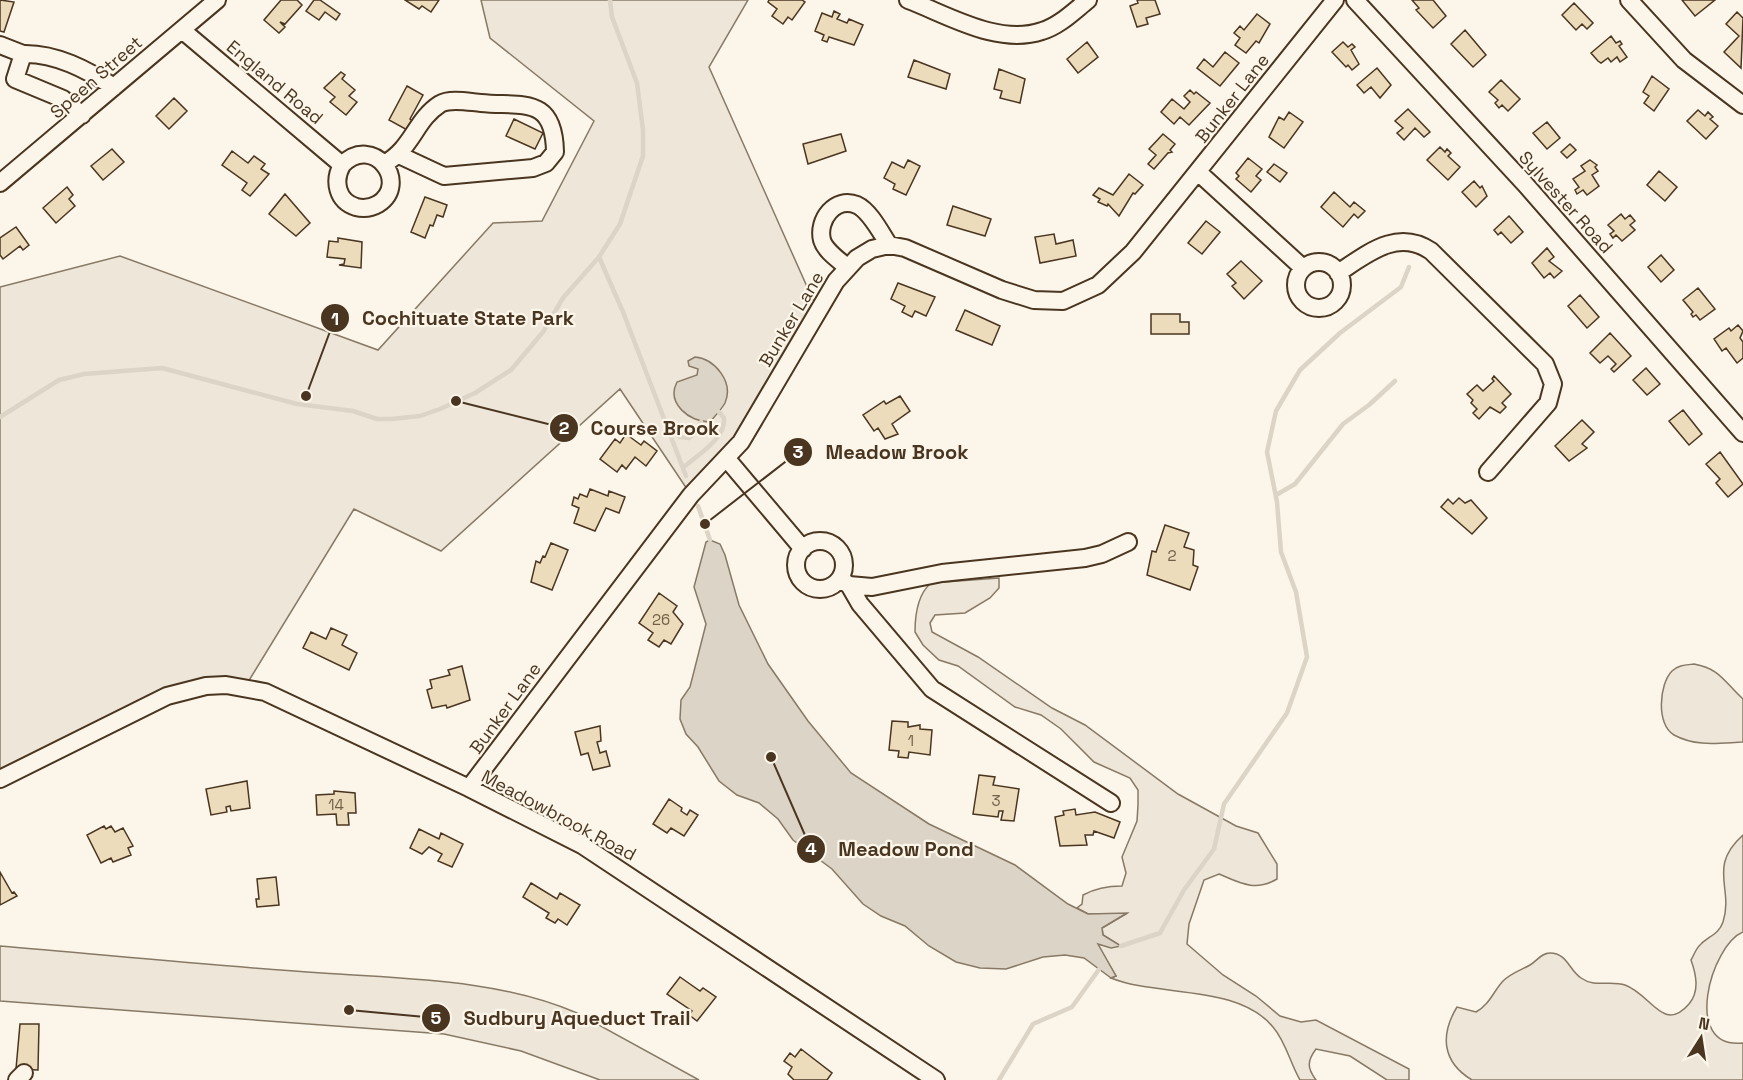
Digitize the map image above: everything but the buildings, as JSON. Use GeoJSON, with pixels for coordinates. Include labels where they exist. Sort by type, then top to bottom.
{"type":"FeatureCollection","features":[{"type":"Feature","properties":{"kind":"street","name":"Speen Street"},"geometry":{"type":"LineString","coordinates":[[0,183],[217,0]]}},
{"type":"Feature","properties":{"kind":"street"},"geometry":{"type":"LineString","coordinates":[[908,0],[1007,35],[1026,35],[1043,31],[1061,22],[1088,0]]}},
{"type":"Feature","properties":{"kind":"street","name":"Bunker Lane"},"geometry":{"type":"LineString","coordinates":[[469,788],[691,495],[727,459],[753,424],[827,293],[847,267],[872,249],[889,245],[905,248],[1002,290],[1034,300],[1063,301],[1098,285],[1133,252],[1335,0]]}},
{"type":"Feature","properties":{"kind":"street","name":"Sylvester Road"},"geometry":{"type":"LineString","coordinates":[[1355,0],[1525,184],[1743,433]]}},
{"type":"Feature","properties":{"kind":"street"},"geometry":{"type":"LineString","coordinates":[[1629,0],[1684,60],[1743,105]]}},
{"type":"Feature","properties":{"kind":"street","name":"England Road"},"geometry":{"type":"LineString","coordinates":[[182,30],[342,165]]}},
{"type":"Feature","properties":{"kind":"street"},"geometry":{"type":"LineString","coordinates":[[0,45],[23,54],[37,54],[57,59],[93,74],[114,87]]}},
{"type":"Feature","properties":{"kind":"street"},"geometry":{"type":"LineString","coordinates":[[23,54],[15,79],[63,99],[82,115]]}},
{"type":"Feature","properties":{"kind":"street"},"geometry":{"type":"LineString","coordinates":[[384,164],[399,155],[426,114],[443,102],[512,102],[529,105],[544,116],[552,126],[555,136],[555,152],[546,163],[533,168],[444,176],[399,155]]}},
{"type":"Feature","properties":{"kind":"street"},"geometry":{"type":"LineString","coordinates":[[363,154],[378,158],[391,178],[388,194],[376,205],[360,208],[346,202],[337,188],[338,172],[342,165],[348,159],[363,154]]}},
{"type":"Feature","properties":{"kind":"street"},"geometry":{"type":"LineString","coordinates":[[1198,172],[1303,268]]}},
{"type":"Feature","properties":{"kind":"street"},"geometry":{"type":"LineString","coordinates":[[847,267],[826,248],[822,240],[822,222],[827,213],[837,206],[848,204],[858,206],[889,245]]}},
{"type":"Feature","properties":{"kind":"street"},"geometry":{"type":"LineString","coordinates":[[1338,273],[1382,245],[1407,241],[1420,244],[1431,251],[1545,364],[1553,384],[1548,404],[1488,472]]}},
{"type":"Feature","properties":{"kind":"street"},"geometry":{"type":"LineString","coordinates":[[1318,262],[1332,267],[1338,273],[1342,287],[1338,297],[1328,306],[1315,308],[1302,302],[1296,288],[1298,275],[1303,268],[1318,262]]}},
{"type":"Feature","properties":{"kind":"street"},"geometry":{"type":"LineString","coordinates":[[727,459],[803,549]]}},
{"type":"Feature","properties":{"kind":"street"},"geometry":{"type":"LineString","coordinates":[[1111,803],[932,689],[860,604],[845,582],[843,560],[831,544],[817,542],[803,549],[796,565],[804,583],[816,589],[826,589],[845,582],[872,587],[942,573],[1084,558],[1102,554],[1128,542]]}},
{"type":"Feature","properties":{"kind":"street","name":"Meadowbrook Road"},"geometry":{"type":"LineString","coordinates":[[0,779],[167,696],[206,686],[226,685],[265,693],[553,829],[614,864],[936,1080]]}},
{"type":"Feature","properties":{"kind":"shaded area"},"geometry":{"type":"Polygon","coordinates":[[[481,0],[748,0],[709,67],[817,309],[753,424],[691,495],[620,389],[441,551],[354,509],[245,687],[206,686],[0,779],[0,287],[120,256],[378,350],[493,223],[542,221],[594,121],[490,38],[481,0]]]}},
{"type":"Feature","properties":{"kind":"shaded area"},"geometry":{"type":"Polygon","coordinates":[[[695,357],[716,367],[727,387],[725,403],[710,422],[687,415],[677,404],[675,397],[674,390],[677,382],[697,375],[698,369],[689,366],[688,361],[695,357]]]}},
{"type":"Feature","properties":{"kind":"shaded area"},"geometry":{"type":"Polygon","coordinates":[[[710,540],[720,544],[739,605],[768,664],[808,721],[851,773],[929,824],[1015,865],[1068,904],[1088,914],[1127,913],[1102,928],[1103,935],[1121,946],[1111,948],[1098,944],[1116,976],[1111,978],[1084,958],[1065,955],[1043,957],[1006,969],[980,968],[956,962],[929,946],[905,926],[881,916],[863,904],[832,869],[793,840],[778,819],[759,803],[737,795],[719,781],[698,747],[686,734],[680,719],[681,700],[690,687],[706,624],[694,587],[706,542],[710,540]]]}},
{"type":"Feature","properties":{"kind":"shaded area"},"geometry":{"type":"Polygon","coordinates":[[[999,578],[999,588],[990,598],[965,613],[935,615],[930,623],[932,632],[978,657],[1052,708],[1085,725],[1178,794],[1236,826],[1258,833],[1277,864],[1277,879],[1255,886],[1219,874],[1204,880],[1189,924],[1187,944],[1223,975],[1256,996],[1280,1016],[1301,1022],[1316,1020],[1409,1069],[1409,1080],[1387,1080],[1350,1056],[1316,1049],[1309,1064],[1316,1080],[1300,1080],[1277,1033],[1258,1013],[1218,998],[1151,988],[1111,978],[1116,976],[1097,944],[1120,946],[1103,935],[1102,928],[1126,914],[1088,914],[1077,908],[1082,904],[1083,895],[1087,893],[1102,888],[1122,886],[1126,873],[1122,857],[1137,821],[1138,790],[1130,778],[1094,762],[1061,729],[1041,715],[1015,707],[958,666],[939,660],[923,645],[915,632],[920,599],[931,583],[999,578]]]}},
{"type":"Feature","properties":{"kind":"shaded area"},"geometry":{"type":"Polygon","coordinates":[[[1694,664],[1716,673],[1743,699],[1743,742],[1699,743],[1682,739],[1668,730],[1664,723],[1661,704],[1664,685],[1674,669],[1694,664]]]}},
{"type":"Feature","properties":{"kind":"shaded area"},"geometry":{"type":"Polygon","coordinates":[[[1743,835],[1743,932],[1731,941],[1721,956],[1708,995],[1707,1014],[1712,1030],[1724,1041],[1743,1043],[1743,1080],[1472,1080],[1455,1065],[1447,1047],[1446,1038],[1457,1007],[1476,1012],[1485,1005],[1506,978],[1547,953],[1560,956],[1577,975],[1586,981],[1625,985],[1664,1014],[1672,1015],[1680,1012],[1695,994],[1695,977],[1691,960],[1699,946],[1716,932],[1723,922],[1726,910],[1724,868],[1726,857],[1743,835]]]}},
{"type":"Feature","properties":{"kind":"shaded area"},"geometry":{"type":"Polygon","coordinates":[[[0,946],[452,982],[516,993],[577,1013],[699,1080],[600,1080],[521,1051],[444,1034],[0,1001],[0,946]]]}},
{"type":"Feature","properties":{"kind":"waterway"},"geometry":{"type":"LineString","coordinates":[[0,417],[59,380],[84,374],[162,368],[297,404],[353,411],[377,419],[391,419],[420,416],[440,409],[475,393],[511,370],[543,332],[563,298],[599,257],[620,224],[643,156],[643,130],[637,83],[612,17],[610,0]]}},
{"type":"Feature","properties":{"kind":"waterway"},"geometry":{"type":"LineString","coordinates":[[599,257],[623,312],[686,476]]}},
{"type":"Feature","properties":{"kind":"waterway"},"geometry":{"type":"LineString","coordinates":[[1121,946],[1160,933],[1184,890],[1214,849],[1224,804],[1287,713],[1307,657],[1296,592],[1281,552],[1277,502],[1267,452],[1276,411],[1300,370],[1340,333],[1401,287],[1409,267]]}},
{"type":"Feature","properties":{"kind":"waterway"},"geometry":{"type":"LineString","coordinates":[[1276,495],[1295,484],[1343,424],[1369,405],[1395,381]]}},
{"type":"Feature","properties":{"kind":"waterway"},"geometry":{"type":"LineString","coordinates":[[683,468],[716,440],[724,418],[719,412]]}},
{"type":"Feature","properties":{"kind":"waterway"},"geometry":{"type":"LineString","coordinates":[[670,431],[680,437],[689,438],[701,422]]}},
{"type":"Feature","properties":{"kind":"waterway"},"geometry":{"type":"LineString","coordinates":[[698,506],[710,540]]}},
{"type":"Feature","properties":{"kind":"waterway"},"geometry":{"type":"LineString","coordinates":[[999,1080],[1033,1024],[1072,1007],[1100,968]]}},
{"type":"Feature","properties":{"kind":"place","name":"Cochituate State Park"},"geometry":{"type":"Point","coordinates":[306,396]}},
{"type":"Feature","properties":{"kind":"place","name":"Course Brook"},"geometry":{"type":"Point","coordinates":[456,401]}},
{"type":"Feature","properties":{"kind":"place","name":"Meadow Brook"},"geometry":{"type":"Point","coordinates":[705,524]}},
{"type":"Feature","properties":{"kind":"place","name":"Meadow Pond"},"geometry":{"type":"Point","coordinates":[771,757]}},
{"type":"Feature","properties":{"kind":"place","name":"Sudbury Aqueduct Trail"},"geometry":{"type":"Point","coordinates":[349,1010]}}]}
